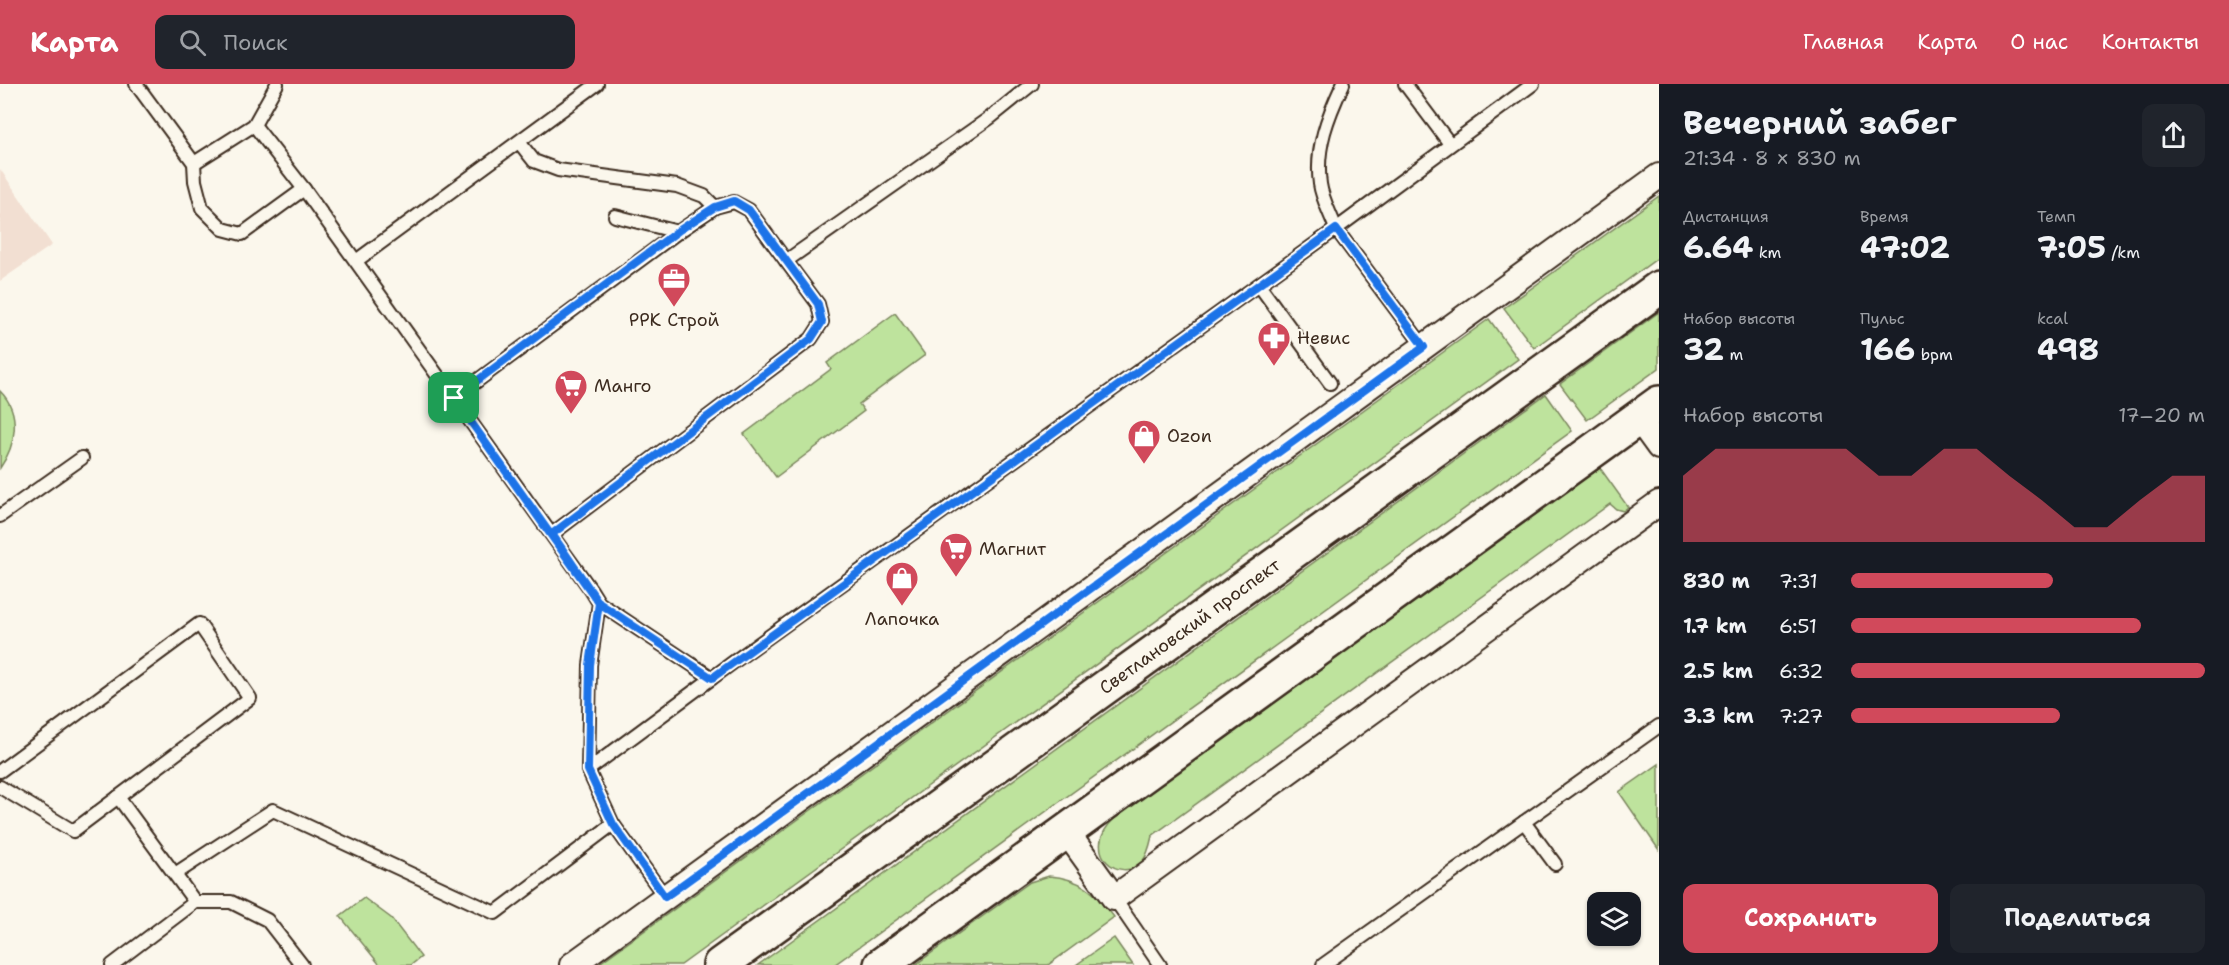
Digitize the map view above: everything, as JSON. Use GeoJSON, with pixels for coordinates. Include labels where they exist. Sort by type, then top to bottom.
{"type":"FeatureCollection","features":[{"type":"Feature","properties":{"kind":"main road","name":"Светлановский проспект"},"geometry":{"type":"LineString","coordinates":[[720,965],[1659,288]]}},
{"type":"Feature","properties":{"kind":"main road"},"geometry":{"type":"LineString","coordinates":[[880,965],[1648,410]]}},
{"type":"Feature","properties":{"kind":"street"},"geometry":{"type":"LineString","coordinates":[[572,965],[1659,176]]}},
{"type":"Feature","properties":{"kind":"street"},"geometry":{"type":"LineString","coordinates":[[1648,410],[1659,447]]}},
{"type":"Feature","properties":{"kind":"street"},"geometry":{"type":"LineString","coordinates":[[1066,831],[1114,898],[1659,503]]}},
{"type":"Feature","properties":{"kind":"lane"},"geometry":{"type":"LineString","coordinates":[[136,84],[194,163],[195,182],[202,208],[223,229],[242,234],[304,189]]}},
{"type":"Feature","properties":{"kind":"lane"},"geometry":{"type":"LineString","coordinates":[[194,163],[254,125],[277,84]]}},
{"type":"Feature","properties":{"kind":"lane"},"geometry":{"type":"LineString","coordinates":[[356,261],[597,84]]}},
{"type":"Feature","properties":{"kind":"lane"},"geometry":{"type":"LineString","coordinates":[[786,261],[991,117],[1032,84]]}},
{"type":"Feature","properties":{"kind":"lane"},"geometry":{"type":"LineString","coordinates":[[1343,84],[1329,114],[1319,147],[1320,185],[1336,229],[1424,347]]}},
{"type":"Feature","properties":{"kind":"lane"},"geometry":{"type":"LineString","coordinates":[[1405,84],[1450,144]]}},
{"type":"Feature","properties":{"kind":"lane"},"geometry":{"type":"LineString","coordinates":[[588,770],[1533,84]]}},
{"type":"Feature","properties":{"kind":"lane"},"geometry":{"type":"LineString","coordinates":[[254,125],[356,261],[599,603],[712,678]]}},
{"type":"Feature","properties":{"kind":"lane"},"geometry":{"type":"LineString","coordinates":[[519,142],[534,161],[558,170],[677,186],[704,196],[715,207]]}},
{"type":"Feature","properties":{"kind":"lane"},"geometry":{"type":"LineString","coordinates":[[454,398],[678,231],[715,207],[734,201],[749,210],[818,304],[822,322],[811,339],[552,534]]}},
{"type":"Feature","properties":{"kind":"lane"},"geometry":{"type":"LineString","coordinates":[[615,216],[678,231]]}},
{"type":"Feature","properties":{"kind":"lane"},"geometry":{"type":"LineString","coordinates":[[1259,285],[1330,383]]}},
{"type":"Feature","properties":{"kind":"lane"},"geometry":{"type":"LineString","coordinates":[[0,516],[82,458]]}},
{"type":"Feature","properties":{"kind":"lane"},"geometry":{"type":"LineString","coordinates":[[599,603],[590,665],[588,770],[613,824],[665,897]]}},
{"type":"Feature","properties":{"kind":"lane"},"geometry":{"type":"LineString","coordinates":[[0,771],[199,624],[250,698],[73,831],[0,787]]}},
{"type":"Feature","properties":{"kind":"lane"},"geometry":{"type":"LineString","coordinates":[[1323,965],[1659,726]]}},
{"type":"Feature","properties":{"kind":"lane"},"geometry":{"type":"LineString","coordinates":[[118,797],[195,902]]}},
{"type":"Feature","properties":{"kind":"lane"},"geometry":{"type":"LineString","coordinates":[[175,874],[273,810],[495,913],[613,824]]}},
{"type":"Feature","properties":{"kind":"lane"},"geometry":{"type":"LineString","coordinates":[[1524,822],[1554,864]]}},
{"type":"Feature","properties":{"kind":"lane"},"geometry":{"type":"LineString","coordinates":[[1114,898],[1160,965]]}},
{"type":"Feature","properties":{"kind":"lane"},"geometry":{"type":"LineString","coordinates":[[112,965],[195,902],[231,902],[267,920],[302,965]]}},
{"type":"Feature","properties":{"kind":"shaded area"},"geometry":{"type":"Polygon","coordinates":[[[0,169],[52,245],[0,281],[0,169]]]}},
{"type":"Feature","properties":{"kind":"green space"},"geometry":{"type":"Polygon","coordinates":[[[1659,196],[1659,257],[1534,348],[1504,308],[1659,196]]]}},
{"type":"Feature","properties":{"kind":"green space"},"geometry":{"type":"Polygon","coordinates":[[[1659,312],[1659,368],[1587,420],[1560,384],[1659,312]]]}},
{"type":"Feature","properties":{"kind":"green space"},"geometry":{"type":"Polygon","coordinates":[[[895,313],[925,355],[859,404],[864,411],[776,477],[744,434],[831,369],[827,363],[895,313]]]}},
{"type":"Feature","properties":{"kind":"green space"},"geometry":{"type":"Polygon","coordinates":[[[1489,319],[1518,359],[681,965],[597,965],[1489,319]]]}},
{"type":"Feature","properties":{"kind":"green space"},"geometry":{"type":"Polygon","coordinates":[[[0,391],[12,409],[14,429],[10,449],[0,468],[0,391]]]}},
{"type":"Feature","properties":{"kind":"green space"},"geometry":{"type":"Polygon","coordinates":[[[1546,394],[1572,431],[834,965],[758,965],[1546,394]]]}},
{"type":"Feature","properties":{"kind":"green space"},"geometry":{"type":"Polygon","coordinates":[[[1600,468],[1628,507],[1623,511],[1610,504],[1152,836],[1142,862],[1133,868],[1123,870],[1107,861],[1102,853],[1101,843],[1104,831],[1114,819],[1600,468]]]}},
{"type":"Feature","properties":{"kind":"green space"},"geometry":{"type":"Polygon","coordinates":[[[1659,764],[1659,850],[1619,792],[1659,764]]]}},
{"type":"Feature","properties":{"kind":"green space"},"geometry":{"type":"Polygon","coordinates":[[[1049,876],[1070,880],[1087,888],[1114,917],[1048,965],[915,965],[1030,882],[1049,876]]]}},
{"type":"Feature","properties":{"kind":"green space"},"geometry":{"type":"Polygon","coordinates":[[[364,898],[391,918],[421,957],[411,965],[380,965],[340,916],[364,898]]]}},
{"type":"Feature","properties":{"kind":"green space"},"geometry":{"type":"Polygon","coordinates":[[[1114,938],[1133,965],[1076,965],[1114,938]]]}},
{"type":"Feature","properties":{"kind":"place","name":"РРК Строй"},"geometry":{"type":"Point","coordinates":[674,308]}},
{"type":"Feature","properties":{"kind":"place","name":"Невис"},"geometry":{"type":"Point","coordinates":[1274,367]}},
{"type":"Feature","properties":{"kind":"place","name":"Манго"},"geometry":{"type":"Point","coordinates":[571,415]}},
{"type":"Feature","properties":{"kind":"place","name":"Ozon"},"geometry":{"type":"Point","coordinates":[1144,465]}},
{"type":"Feature","properties":{"kind":"place","name":"Магнит"},"geometry":{"type":"Point","coordinates":[956,578]}},
{"type":"Feature","properties":{"kind":"place","name":"Лапочка"},"geometry":{"type":"Point","coordinates":[902,607]}},
{"type":"Feature","properties":{"kind":"route"},"geometry":{"type":"LineString","coordinates":[[454,398],[599,603],[590,665],[588,770],[613,824],[665,897],[1424,347],[1336,229],[712,678],[599,603],[552,534],[811,339],[822,322],[818,304],[749,210],[734,201],[715,207],[678,231],[454,398]]}}]}
